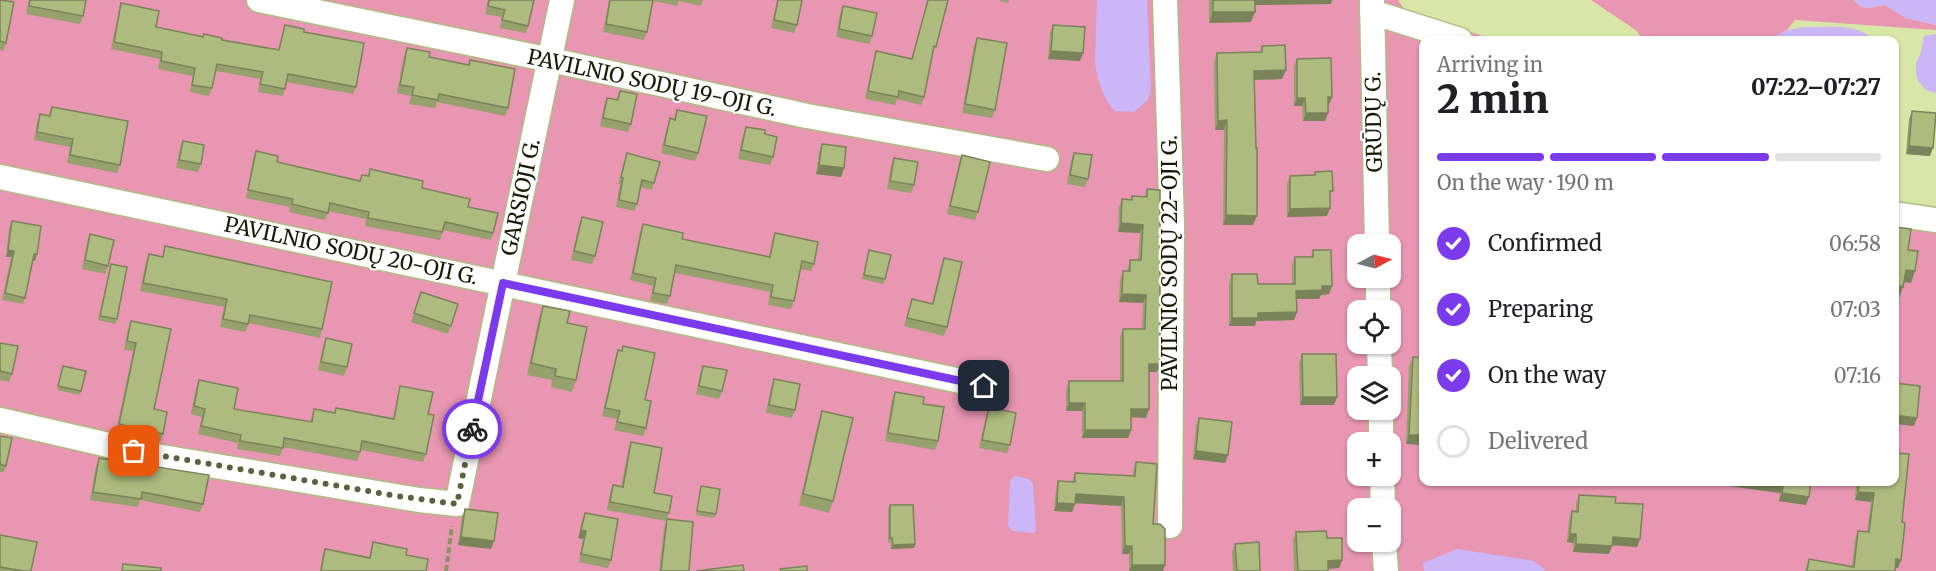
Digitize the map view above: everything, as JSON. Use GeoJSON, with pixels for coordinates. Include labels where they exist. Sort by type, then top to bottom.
{"type":"FeatureCollection","features":[{"type":"Feature","properties":{"kind":"street","name":"PAVILNIO SODŲ 19-OJI G."},"geometry":{"type":"LineString","coordinates":[[259,0],[551,60],[807,117],[1047,159]]}},
{"type":"Feature","properties":{"kind":"street","name":"GARSIOJI G."},"geometry":{"type":"LineString","coordinates":[[457,504],[562,0]]}},
{"type":"Feature","properties":{"kind":"street","name":"PAVILNIO SODŲ 22-OJI G."},"geometry":{"type":"LineString","coordinates":[[1165,0],[1172,224],[1170,526]]}},
{"type":"Feature","properties":{"kind":"street"},"geometry":{"type":"LineString","coordinates":[[1372,6],[1450,36]]}},
{"type":"Feature","properties":{"kind":"street","name":"GRŪDŲ G."},"geometry":{"type":"LineString","coordinates":[[1372,6],[1377,234]]}},
{"type":"Feature","properties":{"kind":"street","name":"PAVILNIO SODŲ 20-OJI G."},"geometry":{"type":"LineString","coordinates":[[0,177],[984,386]]}},
{"type":"Feature","properties":{"kind":"street"},"geometry":{"type":"LineString","coordinates":[[1899,215],[1936,220]]}},
{"type":"Feature","properties":{"kind":"street"},"geometry":{"type":"LineString","coordinates":[[0,420],[156,456],[457,504]]}},
{"type":"Feature","properties":{"kind":"street"},"geometry":{"type":"LineString","coordinates":[[1385,552],[1386,571]]}},
{"type":"Feature","properties":{"kind":"path"},"geometry":{"type":"LineString","coordinates":[[446,571],[457,504]]}},
{"type":"Feature","properties":{"kind":"shaded area"},"geometry":{"type":"Polygon","coordinates":[[[0,0],[1398,0],[1404,9],[1482,36],[1419,36],[1419,486],[1899,486],[1899,204],[1936,211],[1936,571],[0,571],[0,0]]]}},
{"type":"Feature","properties":{"kind":"shaded area"},"geometry":{"type":"Polygon","coordinates":[[[1097,0],[1147,0],[1151,89],[1148,100],[1134,112],[1115,111],[1107,101],[1099,82],[1095,62],[1097,0]]]}},
{"type":"Feature","properties":{"kind":"shaded area"},"geometry":{"type":"Polygon","coordinates":[[[1591,0],[1854,0],[1865,8],[1885,5],[1906,18],[1936,25],[1936,30],[1795,20],[1787,30],[1776,36],[1640,36],[1637,31],[1591,0]]]}},
{"type":"Feature","properties":{"kind":"shaded area"},"geometry":{"type":"Polygon","coordinates":[[[1854,0],[1936,0],[1936,25],[1906,18],[1885,5],[1865,8],[1854,0]]]}},
{"type":"Feature","properties":{"kind":"shaded area"},"geometry":{"type":"Polygon","coordinates":[[[1803,27],[1837,27],[1855,29],[1869,36],[1776,36],[1787,30],[1803,27]]]}},
{"type":"Feature","properties":{"kind":"shaded area"},"geometry":{"type":"Polygon","coordinates":[[[1936,34],[1936,93],[1926,90],[1918,81],[1916,63],[1924,36],[1936,34]]]}},
{"type":"Feature","properties":{"kind":"shaded area"},"geometry":{"type":"Polygon","coordinates":[[[1014,476],[1029,479],[1033,484],[1036,530],[1034,533],[1012,531],[1008,526],[1010,481],[1014,476]]]}},
{"type":"Feature","properties":{"kind":"shaded area"},"geometry":{"type":"Polygon","coordinates":[[[1457,549],[1534,561],[1546,571],[1424,571],[1423,563],[1457,549]]]}},
{"type":"Feature","properties":{"kind":"building"},"geometry":{"type":"Polygon","coordinates":[[[0,0],[14,2],[6,43],[0,41],[0,0]]]}},
{"type":"Feature","properties":{"kind":"building"},"geometry":{"type":"Polygon","coordinates":[[[30,0],[86,0],[83,16],[29,6],[30,0]]]}},
{"type":"Feature","properties":{"kind":"building"},"geometry":{"type":"Polygon","coordinates":[[[489,0],[534,0],[528,26],[502,20],[505,10],[488,6],[489,0]]]}},
{"type":"Feature","properties":{"kind":"building"},"geometry":{"type":"Polygon","coordinates":[[[610,0],[653,0],[647,32],[606,24],[610,0]]]}},
{"type":"Feature","properties":{"kind":"building"},"geometry":{"type":"Polygon","coordinates":[[[778,0],[802,0],[797,25],[774,20],[778,0]]]}},
{"type":"Feature","properties":{"kind":"building"},"geometry":{"type":"Polygon","coordinates":[[[928,0],[948,0],[936,47],[934,46],[924,97],[899,91],[898,97],[868,91],[876,51],[912,59],[928,0]]]}},
{"type":"Feature","properties":{"kind":"building"},"geometry":{"type":"Polygon","coordinates":[[[1213,0],[1255,0],[1255,12],[1213,12],[1213,0]]]}},
{"type":"Feature","properties":{"kind":"building"},"geometry":{"type":"Polygon","coordinates":[[[121,3],[159,11],[156,27],[203,37],[204,34],[222,38],[222,40],[279,50],[285,25],[304,29],[304,32],[364,43],[356,87],[288,74],[285,89],[260,84],[263,72],[217,64],[212,88],[192,85],[195,68],[161,61],[162,52],[114,42],[121,3]]]}},
{"type":"Feature","properties":{"kind":"building"},"geometry":{"type":"Polygon","coordinates":[[[843,6],[877,13],[872,36],[839,29],[843,6]]]}},
{"type":"Feature","properties":{"kind":"building"},"geometry":{"type":"Polygon","coordinates":[[[1053,25],[1085,27],[1083,53],[1051,51],[1053,25]]]}},
{"type":"Feature","properties":{"kind":"building"},"geometry":{"type":"Polygon","coordinates":[[[977,38],[1007,43],[995,110],[965,104],[977,38]]]}},
{"type":"Feature","properties":{"kind":"building"},"geometry":{"type":"Polygon","coordinates":[[[1285,45],[1286,70],[1254,71],[1257,216],[1226,215],[1227,120],[1218,121],[1217,53],[1262,52],[1262,46],[1285,45]]]}},
{"type":"Feature","properties":{"kind":"building"},"geometry":{"type":"Polygon","coordinates":[[[407,48],[430,52],[429,57],[469,65],[470,60],[515,69],[508,108],[439,94],[438,100],[412,95],[414,87],[400,85],[407,48]]]}},
{"type":"Feature","properties":{"kind":"building"},"geometry":{"type":"Polygon","coordinates":[[[1331,58],[1332,97],[1328,97],[1328,113],[1306,113],[1305,98],[1297,98],[1297,59],[1331,58]]]}},
{"type":"Feature","properties":{"kind":"building"},"geometry":{"type":"Polygon","coordinates":[[[620,91],[637,94],[631,124],[603,118],[607,98],[618,100],[620,91]]]}},
{"type":"Feature","properties":{"kind":"building"},"geometry":{"type":"Polygon","coordinates":[[[52,107],[128,121],[120,165],[70,155],[73,139],[37,132],[40,114],[50,116],[52,107]]]}},
{"type":"Feature","properties":{"kind":"building"},"geometry":{"type":"Polygon","coordinates":[[[677,110],[707,116],[698,153],[664,145],[670,118],[675,120],[677,110]]]}},
{"type":"Feature","properties":{"kind":"building"},"geometry":{"type":"Polygon","coordinates":[[[1912,111],[1936,113],[1933,148],[1909,146],[1912,111]]]}},
{"type":"Feature","properties":{"kind":"building"},"geometry":{"type":"Polygon","coordinates":[[[746,127],[765,130],[765,134],[777,137],[773,157],[741,150],[746,127]]]}},
{"type":"Feature","properties":{"kind":"building"},"geometry":{"type":"Polygon","coordinates":[[[183,141],[204,145],[201,164],[179,160],[183,141]]]}},
{"type":"Feature","properties":{"kind":"building"},"geometry":{"type":"Polygon","coordinates":[[[822,144],[846,147],[844,168],[819,165],[822,144]]]}},
{"type":"Feature","properties":{"kind":"building"},"geometry":{"type":"Polygon","coordinates":[[[256,151],[278,156],[277,162],[360,181],[362,175],[369,176],[370,169],[423,181],[422,188],[470,199],[468,207],[498,213],[493,233],[445,222],[442,232],[368,218],[369,212],[330,203],[328,213],[292,204],[293,199],[248,190],[256,151]]]}},
{"type":"Feature","properties":{"kind":"building"},"geometry":{"type":"Polygon","coordinates":[[[627,153],[660,162],[654,183],[642,180],[637,204],[619,200],[623,178],[621,177],[627,153]]]}},
{"type":"Feature","properties":{"kind":"building"},"geometry":{"type":"Polygon","coordinates":[[[1074,153],[1092,155],[1088,179],[1070,175],[1074,153]]]}},
{"type":"Feature","properties":{"kind":"building"},"geometry":{"type":"Polygon","coordinates":[[[962,155],[990,162],[978,212],[950,206],[962,155]]]}},
{"type":"Feature","properties":{"kind":"building"},"geometry":{"type":"Polygon","coordinates":[[[894,158],[918,162],[914,185],[890,181],[894,158]]]}},
{"type":"Feature","properties":{"kind":"building"},"geometry":{"type":"Polygon","coordinates":[[[1332,171],[1333,191],[1330,191],[1330,208],[1290,209],[1290,176],[1315,175],[1315,172],[1332,171]]]}},
{"type":"Feature","properties":{"kind":"building"},"geometry":{"type":"Polygon","coordinates":[[[1147,189],[1160,190],[1160,364],[1149,364],[1149,409],[1131,409],[1131,430],[1085,430],[1085,403],[1069,403],[1069,381],[1123,381],[1123,329],[1145,329],[1146,295],[1122,294],[1123,271],[1130,271],[1130,260],[1141,260],[1143,225],[1121,223],[1122,199],[1132,200],[1132,196],[1147,197],[1147,189]]]}},
{"type":"Feature","properties":{"kind":"building"},"geometry":{"type":"Polygon","coordinates":[[[582,217],[603,222],[595,256],[574,251],[582,217]]]}},
{"type":"Feature","properties":{"kind":"building"},"geometry":{"type":"Polygon","coordinates":[[[12,221],[41,226],[37,254],[34,254],[25,298],[5,293],[14,251],[8,250],[12,221]]]}},
{"type":"Feature","properties":{"kind":"building"},"geometry":{"type":"Polygon","coordinates":[[[643,224],[683,233],[682,239],[770,257],[775,233],[818,242],[814,264],[802,261],[794,301],[771,297],[773,285],[676,265],[670,296],[653,293],[656,278],[633,273],[643,224]]]}},
{"type":"Feature","properties":{"kind":"building"},"geometry":{"type":"Polygon","coordinates":[[[1899,228],[1911,229],[1908,250],[1918,251],[1915,271],[1906,270],[1903,287],[1899,286],[1899,228]]]}},
{"type":"Feature","properties":{"kind":"building"},"geometry":{"type":"Polygon","coordinates":[[[90,234],[114,240],[108,266],[85,260],[90,234]]]}},
{"type":"Feature","properties":{"kind":"building"},"geometry":{"type":"Polygon","coordinates":[[[165,246],[332,282],[322,329],[250,315],[248,324],[223,319],[227,299],[143,283],[149,254],[163,257],[165,246]]]}},
{"type":"Feature","properties":{"kind":"building"},"geometry":{"type":"Polygon","coordinates":[[[869,250],[891,255],[885,279],[864,275],[869,250]]]}},
{"type":"Feature","properties":{"kind":"building"},"geometry":{"type":"Polygon","coordinates":[[[1313,250],[1331,250],[1332,286],[1322,286],[1322,290],[1296,291],[1297,312],[1258,313],[1258,318],[1232,318],[1232,274],[1257,274],[1258,284],[1295,284],[1295,257],[1313,257],[1313,250]]]}},
{"type":"Feature","properties":{"kind":"building"},"geometry":{"type":"Polygon","coordinates":[[[944,258],[962,262],[947,327],[907,318],[912,299],[933,304],[944,258]]]}},
{"type":"Feature","properties":{"kind":"building"},"geometry":{"type":"Polygon","coordinates":[[[111,264],[127,267],[117,319],[100,316],[111,264]]]}},
{"type":"Feature","properties":{"kind":"building"},"geometry":{"type":"Polygon","coordinates":[[[421,292],[458,304],[451,326],[414,313],[421,292]]]}},
{"type":"Feature","properties":{"kind":"building"},"geometry":{"type":"Polygon","coordinates":[[[543,306],[570,311],[567,323],[587,327],[576,380],[555,376],[556,369],[531,363],[543,306]]]}},
{"type":"Feature","properties":{"kind":"building"},"geometry":{"type":"Polygon","coordinates":[[[131,321],[171,329],[154,409],[167,412],[163,434],[119,424],[136,343],[127,341],[131,321]]]}},
{"type":"Feature","properties":{"kind":"building"},"geometry":{"type":"Polygon","coordinates":[[[326,338],[352,344],[347,367],[321,362],[326,338]]]}},
{"type":"Feature","properties":{"kind":"building"},"geometry":{"type":"Polygon","coordinates":[[[0,343],[18,346],[12,374],[0,371],[0,343]]]}},
{"type":"Feature","properties":{"kind":"building"},"geometry":{"type":"Polygon","coordinates":[[[623,346],[655,353],[645,400],[651,401],[646,428],[617,422],[620,411],[605,408],[618,350],[622,351],[623,346]]]}},
{"type":"Feature","properties":{"kind":"building"},"geometry":{"type":"Polygon","coordinates":[[[1302,354],[1336,354],[1337,397],[1303,397],[1302,354]]]}},
{"type":"Feature","properties":{"kind":"building"},"geometry":{"type":"Polygon","coordinates":[[[1413,357],[1419,358],[1419,435],[1409,435],[1413,357]]]}},
{"type":"Feature","properties":{"kind":"building"},"geometry":{"type":"Polygon","coordinates":[[[63,366],[86,371],[81,391],[58,386],[63,366]]]}},
{"type":"Feature","properties":{"kind":"building"},"geometry":{"type":"Polygon","coordinates":[[[703,366],[727,370],[722,391],[699,386],[703,366]]]}},
{"type":"Feature","properties":{"kind":"building"},"geometry":{"type":"Polygon","coordinates":[[[774,379],[800,384],[795,410],[769,405],[774,379]]]}},
{"type":"Feature","properties":{"kind":"building"},"geometry":{"type":"Polygon","coordinates":[[[199,380],[238,388],[234,409],[312,422],[314,409],[335,413],[336,408],[394,419],[400,386],[433,392],[428,414],[434,415],[426,454],[362,441],[360,452],[284,438],[283,448],[240,441],[241,435],[201,426],[205,409],[194,406],[199,380]]]}},
{"type":"Feature","properties":{"kind":"building"},"geometry":{"type":"Polygon","coordinates":[[[1899,384],[1920,386],[1917,418],[1899,416],[1899,384]]]}},
{"type":"Feature","properties":{"kind":"building"},"geometry":{"type":"Polygon","coordinates":[[[895,392],[924,397],[923,404],[944,407],[938,441],[888,433],[895,392]]]}},
{"type":"Feature","properties":{"kind":"building"},"geometry":{"type":"Polygon","coordinates":[[[989,407],[1016,413],[1010,445],[982,440],[989,407]]]}},
{"type":"Feature","properties":{"kind":"building"},"geometry":{"type":"Polygon","coordinates":[[[822,411],[853,418],[833,501],[803,494],[822,411]]]}},
{"type":"Feature","properties":{"kind":"building"},"geometry":{"type":"Polygon","coordinates":[[[1199,418],[1232,422],[1228,455],[1196,451],[1199,418]]]}},
{"type":"Feature","properties":{"kind":"building"},"geometry":{"type":"Polygon","coordinates":[[[0,436],[12,438],[6,466],[0,464],[0,436]]]}},
{"type":"Feature","properties":{"kind":"building"},"geometry":{"type":"Polygon","coordinates":[[[631,442],[662,448],[654,493],[672,496],[669,513],[610,502],[613,485],[623,487],[631,442]]]}},
{"type":"Feature","properties":{"kind":"building"},"geometry":{"type":"Polygon","coordinates":[[[1899,453],[1909,454],[1902,522],[1905,523],[1901,560],[1896,559],[1895,571],[1807,571],[1809,559],[1854,567],[1858,531],[1869,532],[1874,493],[1858,492],[1859,486],[1899,486],[1899,453]]]}},
{"type":"Feature","properties":{"kind":"building"},"geometry":{"type":"Polygon","coordinates":[[[99,458],[209,475],[203,504],[142,492],[141,499],[93,492],[99,458]]]}},
{"type":"Feature","properties":{"kind":"building"},"geometry":{"type":"Polygon","coordinates":[[[1136,462],[1157,464],[1153,524],[1160,524],[1165,529],[1165,565],[1132,565],[1132,546],[1125,546],[1124,497],[1076,494],[1075,504],[1057,503],[1058,481],[1075,482],[1075,473],[1135,476],[1136,462]]]}},
{"type":"Feature","properties":{"kind":"building"},"geometry":{"type":"Polygon","coordinates":[[[701,486],[720,489],[716,514],[697,511],[701,486]]]}},
{"type":"Feature","properties":{"kind":"building"},"geometry":{"type":"Polygon","coordinates":[[[1783,486],[1810,486],[1809,497],[1782,493],[1783,486]]]}},
{"type":"Feature","properties":{"kind":"building"},"geometry":{"type":"Polygon","coordinates":[[[1579,495],[1616,497],[1615,503],[1643,504],[1640,539],[1613,537],[1612,546],[1576,544],[1576,534],[1570,534],[1572,511],[1578,512],[1579,495]]]}},
{"type":"Feature","properties":{"kind":"building"},"geometry":{"type":"Polygon","coordinates":[[[890,505],[913,505],[915,544],[893,545],[892,538],[890,538],[890,505]]]}},
{"type":"Feature","properties":{"kind":"building"},"geometry":{"type":"Polygon","coordinates":[[[465,509],[498,513],[494,541],[461,537],[465,509]]]}},
{"type":"Feature","properties":{"kind":"building"},"geometry":{"type":"Polygon","coordinates":[[[585,513],[618,519],[611,560],[581,554],[586,531],[581,530],[585,513]]]}},
{"type":"Feature","properties":{"kind":"building"},"geometry":{"type":"Polygon","coordinates":[[[667,519],[693,522],[689,571],[661,571],[667,519]]]}},
{"type":"Feature","properties":{"kind":"building"},"geometry":{"type":"Polygon","coordinates":[[[1326,531],[1327,538],[1342,538],[1342,560],[1328,561],[1328,571],[1298,571],[1296,532],[1326,531]]]}},
{"type":"Feature","properties":{"kind":"building"},"geometry":{"type":"Polygon","coordinates":[[[0,535],[37,542],[31,571],[0,567],[0,535]]]}},
{"type":"Feature","properties":{"kind":"building"},"geometry":{"type":"Polygon","coordinates":[[[373,542],[407,549],[406,555],[428,559],[426,571],[321,571],[325,549],[370,558],[373,542]]]}},
{"type":"Feature","properties":{"kind":"building"},"geometry":{"type":"Polygon","coordinates":[[[1259,542],[1260,571],[1237,571],[1235,544],[1259,542]]]}},
{"type":"Feature","properties":{"kind":"building"},"geometry":{"type":"Polygon","coordinates":[[[123,564],[161,568],[161,571],[122,571],[123,564]]]}},
{"type":"Feature","properties":{"kind":"building"},"geometry":{"type":"Polygon","coordinates":[[[743,565],[744,571],[696,571],[743,565]]]}},
{"type":"Feature","properties":{"kind":"building"},"geometry":{"type":"Polygon","coordinates":[[[807,566],[807,571],[781,571],[780,569],[807,566]]]}},
{"type":"Feature","properties":{"kind":"way so far"},"geometry":{"type":"LineString","coordinates":[[134,451],[419,500],[457,504],[472,429]]}},
{"type":"Feature","properties":{"kind":"route"},"geometry":{"type":"LineString","coordinates":[[472,429],[503,283],[984,386]]}}]}
